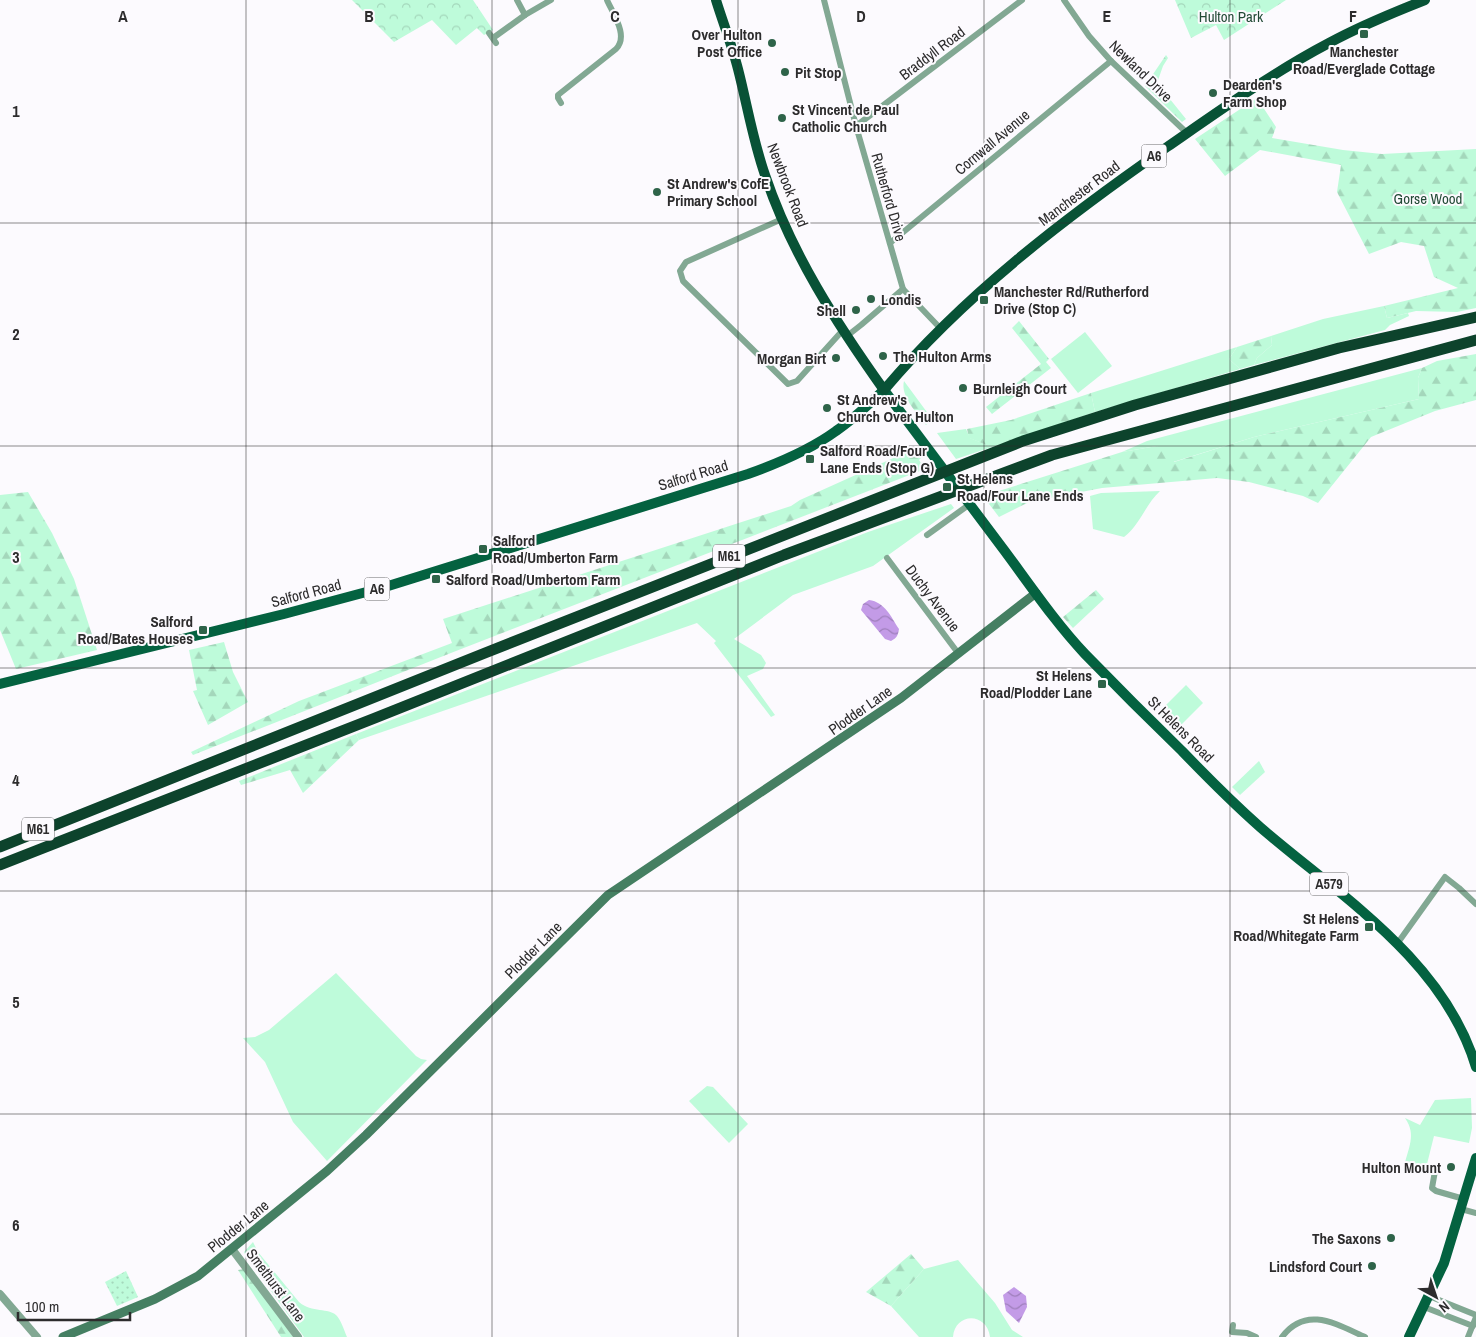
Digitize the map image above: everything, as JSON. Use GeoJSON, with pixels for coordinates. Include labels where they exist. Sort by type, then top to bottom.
{"type":"FeatureCollection","features":[{"type":"Feature","properties":{"kind":"highway","name":"Newbrook Road"},"geometry":{"type":"LineString","coordinates":[[716,0],[737,66],[760,160],[782,219],[812,279],[845,333],[884,390]]}},
{"type":"Feature","properties":{"kind":"highway","name":"Manchester Road"},"geometry":{"type":"LineString","coordinates":[[884,390],[909,360],[992,282],[1126,176],[1257,86],[1328,43],[1376,20],[1425,0]]}},
{"type":"Feature","properties":{"kind":"highway","name":"M61"},"geometry":{"type":"LineString","coordinates":[[0,847],[522,638],[1024,441],[1135,405],[1329,350],[1476,317]]}},
{"type":"Feature","properties":{"kind":"highway","name":"M61"},"geometry":{"type":"LineString","coordinates":[[3,864],[784,555],[1052,455],[1476,340]]}},
{"type":"Feature","properties":{"kind":"highway","name":"M61"},"geometry":{"type":"LineString","coordinates":[[0,841],[76,817]]}},
{"type":"Feature","properties":{"kind":"main road","name":"St Helens Road"},"geometry":{"type":"LineString","coordinates":[[884,390],[931,452],[969,508],[1085,654],[1232,801],[1367,916],[1397,944],[1432,982],[1447,1005],[1466,1039],[1476,1066]]}},
{"type":"Feature","properties":{"kind":"main road","name":"Salford Road"},"geometry":{"type":"LineString","coordinates":[[0,684],[284,614],[385,587],[748,474],[775,465],[825,439],[847,423],[884,390]]}},
{"type":"Feature","properties":{"kind":"main road","name":"Plodder Lane"},"geometry":{"type":"LineString","coordinates":[[63,1337],[155,1299],[198,1276],[327,1171],[366,1135],[608,895],[901,698],[1036,593]]}},
{"type":"Feature","properties":{"kind":"main road"},"geometry":{"type":"LineString","coordinates":[[1409,1337],[1444,1262],[1476,1158]]}},
{"type":"Feature","properties":{"kind":"street"},"geometry":{"type":"LineString","coordinates":[[517,0],[524,15]]}},
{"type":"Feature","properties":{"kind":"street"},"geometry":{"type":"LineString","coordinates":[[493,38],[524,15],[551,0]]}},
{"type":"Feature","properties":{"kind":"street"},"geometry":{"type":"LineString","coordinates":[[561,103],[558,95],[616,49],[621,42],[621,32],[607,0]]}},
{"type":"Feature","properties":{"kind":"street","name":"Braddyll Road"},"geometry":{"type":"LineString","coordinates":[[856,126],[1022,0]]}},
{"type":"Feature","properties":{"kind":"street","name":"Newland Drive"},"geometry":{"type":"LineString","coordinates":[[1064,0],[1088,36],[1111,61],[1187,133]]}},
{"type":"Feature","properties":{"kind":"street","name":"Rutherford Drive"},"geometry":{"type":"LineString","coordinates":[[826,1],[856,126],[903,289],[941,329]]}},
{"type":"Feature","properties":{"kind":"street","name":"Cornwall Avenue"},"geometry":{"type":"LineString","coordinates":[[890,243],[1111,61]]}},
{"type":"Feature","properties":{"kind":"street"},"geometry":{"type":"LineString","coordinates":[[782,219],[686,262],[680,270],[683,281],[788,384],[797,381],[845,333],[861,325],[903,289]]}},
{"type":"Feature","properties":{"kind":"street"},"geometry":{"type":"LineString","coordinates":[[927,535],[969,508]]}},
{"type":"Feature","properties":{"kind":"street","name":"Duchy Avenue"},"geometry":{"type":"LineString","coordinates":[[887,558],[958,653]]}},
{"type":"Feature","properties":{"kind":"street"},"geometry":{"type":"LineString","coordinates":[[1397,944],[1445,877],[1460,888],[1476,904]]}},
{"type":"Feature","properties":{"kind":"street"},"geometry":{"type":"LineString","coordinates":[[1436,1172],[1432,1188],[1436,1191],[1464,1198]]}},
{"type":"Feature","properties":{"kind":"street"},"geometry":{"type":"LineString","coordinates":[[1461,1209],[1476,1213]]}},
{"type":"Feature","properties":{"kind":"street","name":"Smethurst Lane"},"geometry":{"type":"LineString","coordinates":[[232,1249],[298,1337]]}},
{"type":"Feature","properties":{"kind":"street"},"geometry":{"type":"LineString","coordinates":[[0,1294],[37,1337]]}},
{"type":"Feature","properties":{"kind":"street"},"geometry":{"type":"LineString","coordinates":[[1429,1296],[1476,1316],[1468,1337]]}},
{"type":"Feature","properties":{"kind":"street"},"geometry":{"type":"LineString","coordinates":[[1424,1307],[1473,1326]]}},
{"type":"Feature","properties":{"kind":"street"},"geometry":{"type":"LineString","coordinates":[[1282,1337],[1295,1324],[1318,1319],[1328,1320],[1365,1337]]}},
{"type":"Feature","properties":{"kind":"street"},"geometry":{"type":"LineString","coordinates":[[1233,1325],[1232,1332],[1256,1337]]}},
{"type":"Feature","properties":{"kind":"green space"},"geometry":{"type":"Polygon","coordinates":[[[352,0],[473,0],[493,30],[484,35],[477,28],[456,45],[432,20],[394,42],[352,0]]]}},
{"type":"Feature","properties":{"kind":"green space","name":"Hulton Park"},"geometry":{"type":"Polygon","coordinates":[[[1175,0],[1286,0],[1224,40],[1216,25],[1191,38],[1175,0]]]}},
{"type":"Feature","properties":{"kind":"green space"},"geometry":{"type":"Polygon","coordinates":[[[1166,55],[1168,58],[1157,83],[1186,119],[1182,122],[1145,86],[1166,55]]]}},
{"type":"Feature","properties":{"kind":"green space","name":"Gorse Wood"},"geometry":{"type":"Polygon","coordinates":[[[1257,98],[1276,127],[1272,138],[1343,150],[1382,154],[1476,149],[1476,308],[1457,312],[1416,311],[1387,318],[1384,306],[1458,288],[1434,277],[1424,246],[1401,242],[1369,254],[1337,192],[1341,165],[1260,150],[1225,176],[1195,139],[1257,98]]]}},
{"type":"Feature","properties":{"kind":"green space"},"geometry":{"type":"Polygon","coordinates":[[[1384,306],[1387,318],[1408,313],[1409,316],[1390,325],[1385,330],[1254,365],[1257,358],[1272,345],[1271,336],[1323,319],[1384,306]]]}},
{"type":"Feature","properties":{"kind":"green space"},"geometry":{"type":"Polygon","coordinates":[[[1019,321],[1049,359],[1046,362],[1051,368],[992,414],[986,407],[1041,364],[1012,328],[1019,321]]]}},
{"type":"Feature","properties":{"kind":"green space"},"geometry":{"type":"Polygon","coordinates":[[[1085,332],[1112,366],[1078,393],[1051,359],[1085,332]]]}},
{"type":"Feature","properties":{"kind":"green space"},"geometry":{"type":"Polygon","coordinates":[[[1271,336],[1272,345],[1257,358],[1254,365],[1240,369],[1229,359],[1237,347],[1271,336]]]}},
{"type":"Feature","properties":{"kind":"green space"},"geometry":{"type":"Polygon","coordinates":[[[1237,347],[1229,359],[1240,369],[1095,412],[1091,393],[1237,347]]]}},
{"type":"Feature","properties":{"kind":"green space"},"geometry":{"type":"Polygon","coordinates":[[[1476,354],[1476,400],[1435,411],[1371,437],[1318,503],[1303,496],[1249,482],[1217,478],[1102,488],[1029,502],[999,517],[983,496],[1122,452],[1157,446],[1172,452],[1174,462],[1254,437],[1419,399],[1418,378],[1422,368],[1437,361],[1476,354]]]}},
{"type":"Feature","properties":{"kind":"green space"},"geometry":{"type":"Polygon","coordinates":[[[1422,368],[1418,378],[1419,399],[1254,437],[1173,462],[1157,446],[1122,452],[1147,441],[1422,368]]]}},
{"type":"Feature","properties":{"kind":"green space"},"geometry":{"type":"Polygon","coordinates":[[[904,381],[932,419],[926,425],[904,393],[904,381]]]}},
{"type":"Feature","properties":{"kind":"green space"},"geometry":{"type":"Polygon","coordinates":[[[1091,393],[1095,412],[992,447],[969,438],[967,429],[1011,420],[1091,393]]]}},
{"type":"Feature","properties":{"kind":"green space"},"geometry":{"type":"Polygon","coordinates":[[[966,429],[970,438],[992,447],[956,459],[937,433],[966,429]]]}},
{"type":"Feature","properties":{"kind":"green space"},"geometry":{"type":"Polygon","coordinates":[[[912,446],[921,458],[919,460],[925,469],[193,755],[191,752],[299,701],[452,643],[443,619],[791,506],[800,500],[900,455],[912,446]]]}},
{"type":"Feature","properties":{"kind":"green space"},"geometry":{"type":"Polygon","coordinates":[[[1160,491],[1150,502],[1134,527],[1124,537],[1093,529],[1090,496],[1101,493],[1160,491]]]}},
{"type":"Feature","properties":{"kind":"green space"},"geometry":{"type":"Polygon","coordinates":[[[28,492],[52,533],[74,579],[97,650],[16,669],[0,630],[0,495],[28,492]]]}},
{"type":"Feature","properties":{"kind":"green space"},"geometry":{"type":"Polygon","coordinates":[[[951,504],[954,508],[873,566],[793,595],[734,639],[761,655],[766,663],[763,669],[747,676],[775,715],[771,717],[714,643],[716,641],[697,623],[359,740],[356,734],[868,532],[951,504]]]}},
{"type":"Feature","properties":{"kind":"green space"},"geometry":{"type":"Polygon","coordinates":[[[1096,590],[1104,599],[1073,628],[1063,617],[1096,590]]]}},
{"type":"Feature","properties":{"kind":"green space"},"geometry":{"type":"Polygon","coordinates":[[[224,642],[233,672],[248,702],[208,725],[193,691],[197,690],[189,650],[224,642]]]}},
{"type":"Feature","properties":{"kind":"green space"},"geometry":{"type":"Polygon","coordinates":[[[1186,685],[1203,703],[1174,732],[1158,713],[1186,685]]]}},
{"type":"Feature","properties":{"kind":"green space"},"geometry":{"type":"Polygon","coordinates":[[[356,734],[359,740],[303,793],[290,770],[241,785],[239,781],[356,734]]]}},
{"type":"Feature","properties":{"kind":"green space"},"geometry":{"type":"Polygon","coordinates":[[[1259,761],[1265,772],[1240,795],[1232,787],[1259,761]]]}},
{"type":"Feature","properties":{"kind":"green space"},"geometry":{"type":"Polygon","coordinates":[[[336,973],[416,1056],[427,1060],[327,1161],[293,1122],[265,1062],[243,1038],[255,1037],[269,1030],[336,973]]]}},
{"type":"Feature","properties":{"kind":"green space"},"geometry":{"type":"Polygon","coordinates":[[[707,1086],[713,1087],[748,1124],[729,1143],[689,1101],[707,1086]]]}},
{"type":"Feature","properties":{"kind":"green space"},"geometry":{"type":"Polygon","coordinates":[[[1471,1098],[1472,1128],[1469,1143],[1434,1136],[1425,1172],[1404,1167],[1411,1136],[1409,1124],[1405,1118],[1420,1125],[1435,1100],[1471,1098]]]}},
{"type":"Feature","properties":{"kind":"green space"},"geometry":{"type":"Polygon","coordinates":[[[253,1242],[258,1252],[299,1302],[309,1308],[336,1315],[347,1337],[304,1337],[246,1256],[244,1252],[253,1242]]]}},
{"type":"Feature","properties":{"kind":"green space"},"geometry":{"type":"Polygon","coordinates":[[[911,1254],[924,1269],[891,1306],[866,1292],[911,1254]]]}},
{"type":"Feature","properties":{"kind":"green space"},"geometry":{"type":"Polygon","coordinates":[[[958,1260],[995,1303],[1012,1330],[1023,1337],[990,1337],[988,1329],[983,1323],[978,1319],[971,1318],[959,1323],[953,1337],[919,1337],[891,1306],[924,1269],[958,1260]]]}},
{"type":"Feature","properties":{"kind":"green space"},"geometry":{"type":"Polygon","coordinates":[[[244,1269],[293,1337],[281,1337],[238,1270],[244,1269]]]}},
{"type":"Feature","properties":{"kind":"green space"},"geometry":{"type":"Polygon","coordinates":[[[126,1271],[138,1297],[117,1306],[105,1282],[126,1271]]]}},
{"type":"Feature","properties":{"kind":"water"},"geometry":{"type":"Polygon","coordinates":[[[869,600],[875,601],[883,607],[899,629],[897,636],[893,640],[885,639],[861,610],[863,604],[869,600]]]}},
{"type":"Feature","properties":{"kind":"water"},"geometry":{"type":"Polygon","coordinates":[[[1014,1287],[1026,1296],[1027,1307],[1019,1323],[1006,1311],[1003,1295],[1014,1287]]]}},
{"type":"Feature","properties":{"kind":"place","name":"Manchester Road/Everglade Cottage"},"geometry":{"type":"Point","coordinates":[1364,34]}},
{"type":"Feature","properties":{"kind":"place","name":"Over Hulton Post Office"},"geometry":{"type":"Point","coordinates":[772,43]}},
{"type":"Feature","properties":{"kind":"place","name":"Pit Stop"},"geometry":{"type":"Point","coordinates":[785,72]}},
{"type":"Feature","properties":{"kind":"place","name":"Dearden's Farm Shop"},"geometry":{"type":"Point","coordinates":[1213,93]}},
{"type":"Feature","properties":{"kind":"place","name":"St Vincent de Paul Catholic Church"},"geometry":{"type":"Point","coordinates":[782,118]}},
{"type":"Feature","properties":{"kind":"place","name":"St Andrew's CofE Primary School"},"geometry":{"type":"Point","coordinates":[657,192]}},
{"type":"Feature","properties":{"kind":"place","name":"Londis"},"geometry":{"type":"Point","coordinates":[871,299]}},
{"type":"Feature","properties":{"kind":"place","name":"Manchester Rd/Rutherford Drive (Stop C)"},"geometry":{"type":"Point","coordinates":[984,300]}},
{"type":"Feature","properties":{"kind":"place","name":"Shell"},"geometry":{"type":"Point","coordinates":[856,310]}},
{"type":"Feature","properties":{"kind":"place","name":"The Hulton Arms"},"geometry":{"type":"Point","coordinates":[883,356]}},
{"type":"Feature","properties":{"kind":"place","name":"Morgan Birt"},"geometry":{"type":"Point","coordinates":[836,358]}},
{"type":"Feature","properties":{"kind":"place","name":"Burnleigh Court"},"geometry":{"type":"Point","coordinates":[963,388]}},
{"type":"Feature","properties":{"kind":"place","name":"St Andrew's Church Over Hulton"},"geometry":{"type":"Point","coordinates":[827,408]}},
{"type":"Feature","properties":{"kind":"place","name":"Salford Road/Four Lane Ends (Stop G)"},"geometry":{"type":"Point","coordinates":[810,459]}},
{"type":"Feature","properties":{"kind":"place","name":"St Helens Road/Four Lane Ends"},"geometry":{"type":"Point","coordinates":[947,487]}},
{"type":"Feature","properties":{"kind":"place","name":"Salford Road/Umberton Farm"},"geometry":{"type":"Point","coordinates":[483,549]}},
{"type":"Feature","properties":{"kind":"place","name":"Salford Road/Umbertom Farm"},"geometry":{"type":"Point","coordinates":[436,579]}},
{"type":"Feature","properties":{"kind":"place","name":"Salford Road/Bates Houses"},"geometry":{"type":"Point","coordinates":[203,630]}},
{"type":"Feature","properties":{"kind":"place","name":"St Helens Road/Plodder Lane"},"geometry":{"type":"Point","coordinates":[1102,684]}},
{"type":"Feature","properties":{"kind":"place","name":"St Helens Road/Whitegate Farm"},"geometry":{"type":"Point","coordinates":[1369,927]}},
{"type":"Feature","properties":{"kind":"place","name":"Hulton Mount"},"geometry":{"type":"Point","coordinates":[1451,1167]}},
{"type":"Feature","properties":{"kind":"place","name":"The Saxons"},"geometry":{"type":"Point","coordinates":[1391,1238]}},
{"type":"Feature","properties":{"kind":"place","name":"Lindsford Court"},"geometry":{"type":"Point","coordinates":[1372,1266]}}]}
